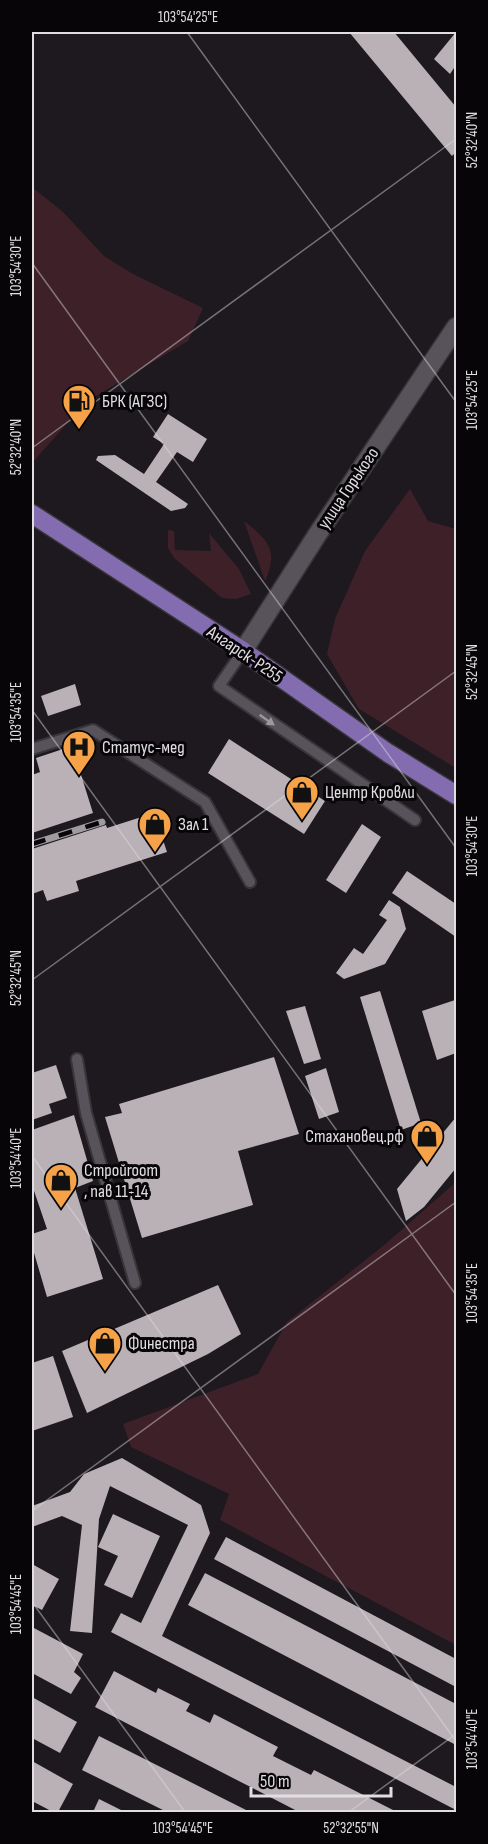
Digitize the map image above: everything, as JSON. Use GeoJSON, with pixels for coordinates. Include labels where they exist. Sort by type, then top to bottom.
{"type":"FeatureCollection","features":[{"type":"Feature","properties":{"kind":"main road","name":"Ангарск-Р255"},"geometry":{"type":"LineString","coordinates":[[32,514],[243,651],[388,753],[456,795]]}},
{"type":"Feature","properties":{"kind":"street","name":"улица Горького"},"geometry":{"type":"LineString","coordinates":[[243,651],[317,535],[456,327]]}},
{"type":"Feature","properties":{"kind":"lane"},"geometry":{"type":"LineString","coordinates":[[243,651],[219,686],[415,820]]}},
{"type":"Feature","properties":{"kind":"lane"},"geometry":{"type":"LineString","coordinates":[[32,749],[93,730],[205,801],[250,882]]}},
{"type":"Feature","properties":{"kind":"lane"},"geometry":{"type":"LineString","coordinates":[[77,1059],[86,1113],[135,1283]]}},
{"type":"Feature","properties":{"kind":"shaded area"},"geometry":{"type":"Polygon","coordinates":[[[32,187],[63,212],[104,256],[133,274],[203,308],[188,341],[86,402],[32,463],[32,187]]]}},
{"type":"Feature","properties":{"kind":"shaded area"},"geometry":{"type":"Polygon","coordinates":[[[410,489],[428,521],[456,529],[456,768],[359,709],[327,654],[335,619],[365,551],[410,489]]]}},
{"type":"Feature","properties":{"kind":"shaded area"},"geometry":{"type":"Polygon","coordinates":[[[244,521],[269,546],[271,561],[265,581],[244,521]]]}},
{"type":"Feature","properties":{"kind":"shaded area"},"geometry":{"type":"Polygon","coordinates":[[[168,530],[174,531],[175,550],[211,551],[209,533],[239,569],[251,594],[236,599],[222,598],[174,558],[168,548],[168,530]]]}},
{"type":"Feature","properties":{"kind":"shaded area"},"geometry":{"type":"Polygon","coordinates":[[[456,1182],[456,1645],[220,1520],[229,1494],[131,1447],[123,1424],[258,1374],[287,1322],[383,1246],[456,1182]]]}},
{"type":"Feature","properties":{"kind":"building"},"geometry":{"type":"Polygon","coordinates":[[[349,32],[394,32],[456,107],[456,152],[452,156],[349,32]]]}},
{"type":"Feature","properties":{"kind":"building"},"geometry":{"type":"Polygon","coordinates":[[[456,32],[456,65],[450,74],[434,59],[456,32]]]}},
{"type":"Feature","properties":{"kind":"building"},"geometry":{"type":"Polygon","coordinates":[[[168,414],[207,439],[193,462],[177,452],[156,482],[188,504],[185,508],[171,511],[96,460],[98,456],[115,455],[144,474],[164,444],[153,437],[168,414]]]}},
{"type":"Feature","properties":{"kind":"building"},"geometry":{"type":"Polygon","coordinates":[[[75,684],[81,705],[48,716],[41,696],[75,684]]]}},
{"type":"Feature","properties":{"kind":"building"},"geometry":{"type":"Polygon","coordinates":[[[229,739],[325,801],[304,834],[208,773],[229,739]]]}},
{"type":"Feature","properties":{"kind":"building"},"geometry":{"type":"Polygon","coordinates":[[[72,746],[93,813],[32,833],[32,775],[40,772],[36,758],[72,746]]]}},
{"type":"Feature","properties":{"kind":"building"},"geometry":{"type":"Polygon","coordinates":[[[154,813],[167,852],[76,881],[79,891],[47,901],[43,890],[32,894],[32,849],[106,825],[107,828],[154,813]]]}},
{"type":"Feature","properties":{"kind":"building"},"geometry":{"type":"Polygon","coordinates":[[[362,824],[381,837],[346,893],[326,880],[362,824]]]}},
{"type":"Feature","properties":{"kind":"building"},"geometry":{"type":"Polygon","coordinates":[[[407,871],[456,904],[456,937],[392,893],[407,871]]]}},
{"type":"Feature","properties":{"kind":"building"},"geometry":{"type":"Polygon","coordinates":[[[389,900],[400,907],[406,929],[385,964],[344,979],[336,973],[354,948],[363,954],[387,920],[379,915],[389,900]]]}},
{"type":"Feature","properties":{"kind":"building"},"geometry":{"type":"Polygon","coordinates":[[[380,991],[421,1123],[401,1130],[360,997],[380,991]]]}},
{"type":"Feature","properties":{"kind":"building"},"geometry":{"type":"Polygon","coordinates":[[[455,1000],[456,1053],[437,1060],[422,1011],[455,1000]]]}},
{"type":"Feature","properties":{"kind":"building"},"geometry":{"type":"Polygon","coordinates":[[[305,1006],[321,1059],[304,1064],[286,1011],[305,1006]]]}},
{"type":"Feature","properties":{"kind":"building"},"geometry":{"type":"Polygon","coordinates":[[[274,1057],[299,1134],[238,1151],[253,1205],[142,1238],[105,1117],[122,1113],[119,1104],[274,1057]]]}},
{"type":"Feature","properties":{"kind":"building"},"geometry":{"type":"Polygon","coordinates":[[[56,1065],[67,1098],[49,1104],[52,1113],[32,1120],[32,1073],[56,1065]]]}},
{"type":"Feature","properties":{"kind":"building"},"geometry":{"type":"Polygon","coordinates":[[[326,1068],[339,1112],[319,1119],[305,1076],[326,1068]]]}},
{"type":"Feature","properties":{"kind":"building","name":"Стройroom , пав 11-14"},"geometry":{"type":"Polygon","coordinates":[[[74,1115],[93,1181],[75,1188],[103,1279],[47,1297],[32,1246],[32,1234],[47,1229],[32,1185],[32,1130],[74,1115]]]}},
{"type":"Feature","properties":{"kind":"building"},"geometry":{"type":"Polygon","coordinates":[[[456,1117],[456,1168],[424,1207],[406,1221],[397,1189],[456,1117]]]}},
{"type":"Feature","properties":{"kind":"building"},"geometry":{"type":"Polygon","coordinates":[[[218,1285],[241,1334],[208,1354],[87,1413],[62,1351],[218,1285]]]}},
{"type":"Feature","properties":{"kind":"building"},"geometry":{"type":"Polygon","coordinates":[[[53,1356],[73,1417],[32,1431],[32,1363],[53,1356]]]}},
{"type":"Feature","properties":{"kind":"building"},"geometry":{"type":"Polygon","coordinates":[[[122,1458],[201,1505],[210,1533],[162,1636],[456,1787],[456,1810],[111,1632],[121,1613],[141,1623],[188,1525],[110,1486],[99,1519],[92,1633],[70,1631],[82,1525],[62,1516],[32,1527],[32,1506],[70,1492],[84,1474],[122,1458]]]}},
{"type":"Feature","properties":{"kind":"building"},"geometry":{"type":"Polygon","coordinates":[[[113,1514],[160,1536],[132,1598],[104,1585],[118,1556],[98,1547],[113,1514]]]}},
{"type":"Feature","properties":{"kind":"building"},"geometry":{"type":"Polygon","coordinates":[[[226,1537],[456,1659],[456,1687],[214,1559],[226,1537]]]}},
{"type":"Feature","properties":{"kind":"building"},"geometry":{"type":"Polygon","coordinates":[[[32,1564],[59,1579],[42,1610],[32,1605],[32,1564]]]}},
{"type":"Feature","properties":{"kind":"building"},"geometry":{"type":"Polygon","coordinates":[[[205,1573],[456,1704],[456,1745],[188,1605],[205,1573]]]}},
{"type":"Feature","properties":{"kind":"building"},"geometry":{"type":"Polygon","coordinates":[[[32,1627],[83,1654],[74,1672],[81,1678],[71,1694],[32,1673],[32,1627]]]}},
{"type":"Feature","properties":{"kind":"building"},"geometry":{"type":"Polygon","coordinates":[[[114,1671],[156,1693],[158,1688],[190,1704],[186,1711],[210,1723],[214,1714],[278,1747],[273,1756],[311,1775],[314,1770],[397,1812],[299,1812],[95,1707],[114,1671]]]}},
{"type":"Feature","properties":{"kind":"building"},"geometry":{"type":"Polygon","coordinates":[[[32,1697],[77,1722],[60,1753],[32,1738],[32,1697]]]}},
{"type":"Feature","properties":{"kind":"building"},"geometry":{"type":"Polygon","coordinates":[[[99,1736],[250,1812],[167,1812],[82,1770],[99,1736]]]}},
{"type":"Feature","properties":{"kind":"building"},"geometry":{"type":"Polygon","coordinates":[[[32,1761],[73,1784],[58,1812],[53,1812],[32,1801],[32,1761]]]}},
{"type":"Feature","properties":{"kind":"building"},"geometry":{"type":"Polygon","coordinates":[[[99,1799],[125,1812],[93,1812],[99,1799]]]}},
{"type":"Feature","properties":{"kind":"railway"},"geometry":{"type":"LineString","coordinates":[[32,844],[102,822]]}},
{"type":"Feature","properties":{"kind":"place","name":"БРК (АГЗС)"},"geometry":{"type":"Point","coordinates":[79,430]}},
{"type":"Feature","properties":{"kind":"place","name":"Статус-мед"},"geometry":{"type":"Point","coordinates":[79,776]}},
{"type":"Feature","properties":{"kind":"place","name":"Центр Кровли"},"geometry":{"type":"Point","coordinates":[302,821]}},
{"type":"Feature","properties":{"kind":"place","name":"Зал 1"},"geometry":{"type":"Point","coordinates":[155,853]}},
{"type":"Feature","properties":{"kind":"place","name":"Стахановец.рф"},"geometry":{"type":"Point","coordinates":[427,1165]}},
{"type":"Feature","properties":{"kind":"place","name":"Стройroom , пав 11-14"},"geometry":{"type":"Point","coordinates":[61,1209]}},
{"type":"Feature","properties":{"kind":"place","name":"Финестра"},"geometry":{"type":"Point","coordinates":[105,1372]}}]}
